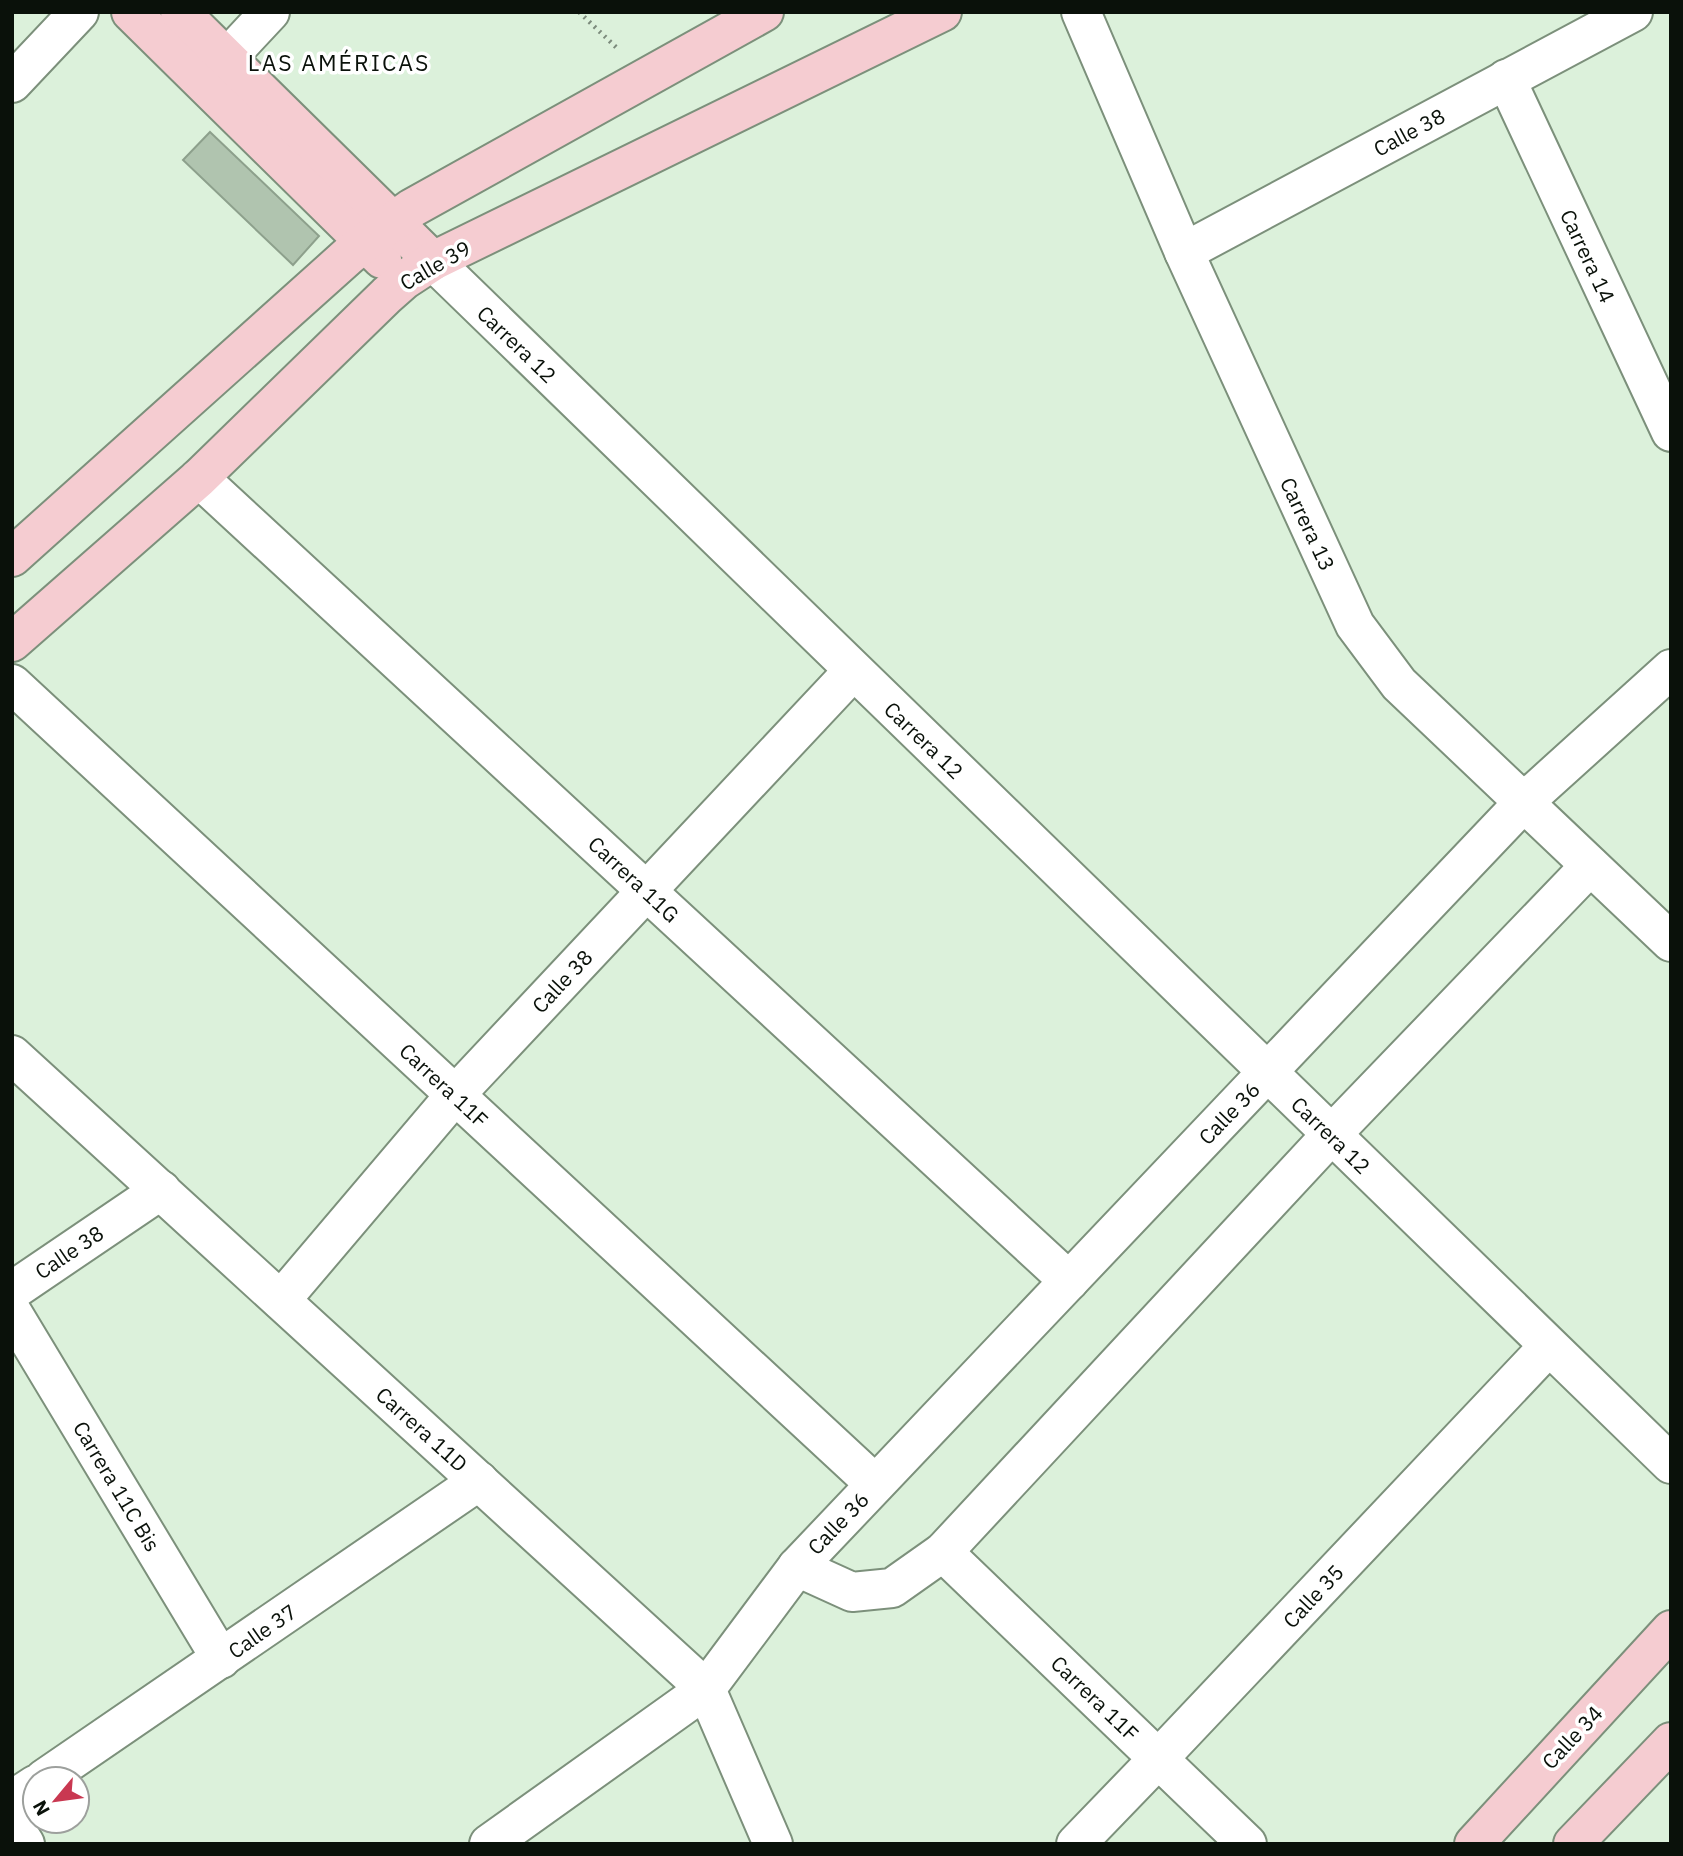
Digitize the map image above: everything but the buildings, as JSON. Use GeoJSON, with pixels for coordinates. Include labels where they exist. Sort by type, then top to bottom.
{"type":"FeatureCollection","features":[{"type":"Feature","properties":{"kind":"street"},"geometry":{"type":"LineString","coordinates":[[12,83],[79,12]]}},
{"type":"Feature","properties":{"kind":"street","name":"Carrera 12"},"geometry":{"type":"LineString","coordinates":[[131,12],[379,231],[419,271],[853,671],[1671,1464]]}},
{"type":"Feature","properties":{"kind":"street","name":"Carrera 12"},"geometry":{"type":"LineString","coordinates":[[180,12],[227,58],[379,231]]}},
{"type":"Feature","properties":{"kind":"street"},"geometry":{"type":"LineString","coordinates":[[227,58],[270,12]]}},
{"type":"Feature","properties":{"kind":"street"},"geometry":{"type":"LineString","coordinates":[[12,557],[379,231],[412,208],[764,12]]}},
{"type":"Feature","properties":{"kind":"street","name":"Calle 39"},"geometry":{"type":"LineString","coordinates":[[12,642],[199,478],[387,295],[419,271],[942,12]]}},
{"type":"Feature","properties":{"kind":"street","name":"Carrera 13"},"geometry":{"type":"LineString","coordinates":[[1081,12],[1184,252],[1355,625],[1399,684],[1671,942]]}},
{"type":"Feature","properties":{"kind":"street","name":"Calle 38"},"geometry":{"type":"LineString","coordinates":[[1184,252],[1633,12]]}},
{"type":"Feature","properties":{"kind":"street","name":"Carrera 14"},"geometry":{"type":"LineString","coordinates":[[1506,79],[1671,432]]}},
{"type":"Feature","properties":{"kind":"street","name":"Carrera 11G"},"geometry":{"type":"LineString","coordinates":[[199,478],[1069,1281]]}},
{"type":"Feature","properties":{"kind":"street","name":"Calle 36"},"geometry":{"type":"LineString","coordinates":[[489,1844],[706,1689],[797,1566],[1524,802],[1671,669]]}},
{"type":"Feature","properties":{"kind":"street","name":"Calle 38"},"geometry":{"type":"LineString","coordinates":[[281,1300],[455,1095],[853,671]]}},
{"type":"Feature","properties":{"kind":"street","name":"Carrera 11F"},"geometry":{"type":"LineString","coordinates":[[12,684],[875,1485]]}},
{"type":"Feature","properties":{"kind":"street","name":"Calle 36"},"geometry":{"type":"LineString","coordinates":[[797,1566],[852,1592],[892,1588],[943,1552],[1331,1135],[1590,866]]}},
{"type":"Feature","properties":{"kind":"street","name":"Carrera 11D"},"geometry":{"type":"LineString","coordinates":[[12,1055],[706,1689],[773,1844]]}},
{"type":"Feature","properties":{"kind":"street","name":"Calle 38"},"geometry":{"type":"LineString","coordinates":[[12,1291],[161,1190]]}},
{"type":"Feature","properties":{"kind":"street","name":"Carrera 11C Bis"},"geometry":{"type":"LineString","coordinates":[[12,1312],[221,1659]]}},
{"type":"Feature","properties":{"kind":"street","name":"Calle 35"},"geometry":{"type":"LineString","coordinates":[[1076,1844],[1548,1347]]}},
{"type":"Feature","properties":{"kind":"street","name":"Calle 37"},"geometry":{"type":"LineString","coordinates":[[65,1765],[479,1482]]}},
{"type":"Feature","properties":{"kind":"street","name":"Carrera 11F"},"geometry":{"type":"LineString","coordinates":[[943,1552],[1247,1844]]}},
{"type":"Feature","properties":{"kind":"street","name":"Calle 34"},"geometry":{"type":"LineString","coordinates":[[1474,1844],[1671,1630]]}},
{"type":"Feature","properties":{"kind":"street"},"geometry":{"type":"LineString","coordinates":[[1573,1844],[1671,1742]]}},
{"type":"Feature","properties":{"kind":"street"},"geometry":{"type":"LineString","coordinates":[[12,1823],[25,1844]]}},
{"type":"Feature","properties":{"kind":"path"},"geometry":{"type":"LineString","coordinates":[[579,12],[625,56]]}},
{"type":"Feature","properties":{"kind":"district","name":"LAS AMÉRICAS"},"geometry":{"type":"Point","coordinates":[339,62]}}]}
